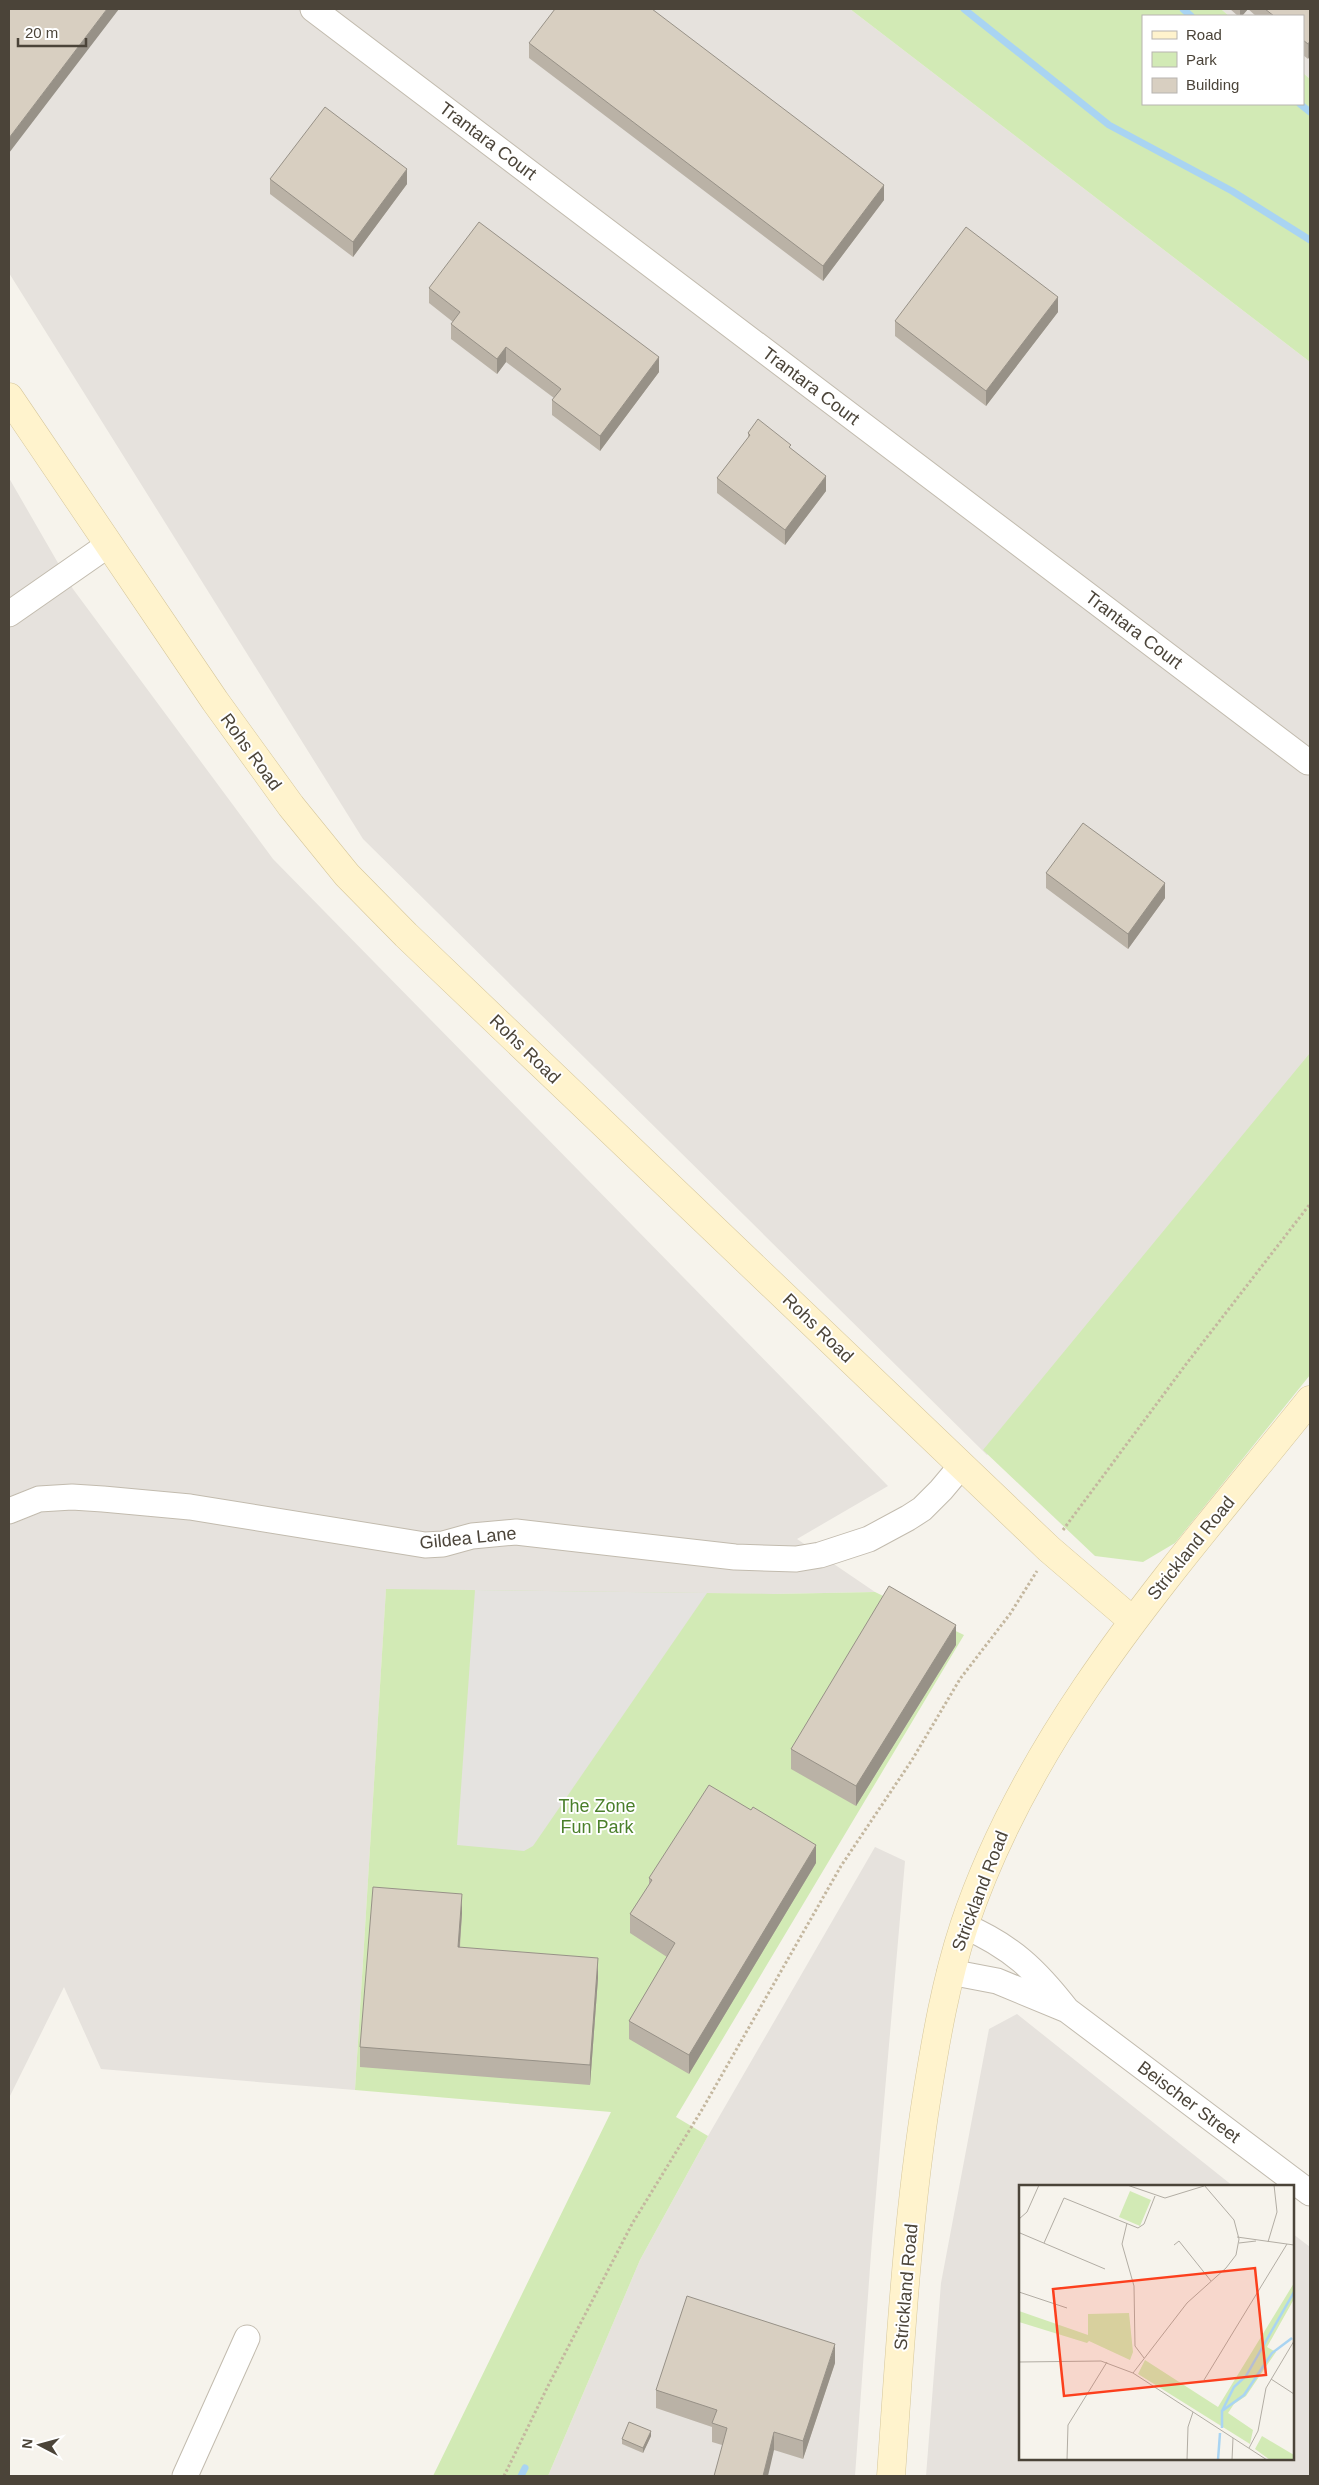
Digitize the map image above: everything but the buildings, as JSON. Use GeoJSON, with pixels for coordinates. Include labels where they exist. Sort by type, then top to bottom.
{"type":"FeatureCollection","features":[{"type":"Feature","properties":{"kind":"main road","name":"Rohs Road"},"geometry":{"type":"LineString","coordinates":[[9,397],[108,545],[274,783],[306,826],[347,875],[414,942],[1049,1549],[1133,1621]]}},
{"type":"Feature","properties":{"kind":"main road","name":"Strickland Road"},"geometry":{"type":"LineString","coordinates":[[891,2476],[919,2147],[933,2056],[950,1972],[964,1926],[1004,1830],[1042,1755],[1077,1699],[1133,1621],[1310,1400]]}},
{"type":"Feature","properties":{"kind":"street","name":"Trantara Court"},"geometry":{"type":"LineString","coordinates":[[313,9],[1308,762]]}},
{"type":"Feature","properties":{"kind":"street"},"geometry":{"type":"LineString","coordinates":[[9,614],[108,545]]}},
{"type":"Feature","properties":{"kind":"street","name":"Gildea Lane"},"geometry":{"type":"LineString","coordinates":[[9,1511],[39,1499],[103,1498],[190,1507],[425,1545],[442,1544],[472,1536],[516,1532],[735,1557],[796,1559],[828,1553],[889,1530],[922,1509],[962,1465]]}},
{"type":"Feature","properties":{"kind":"street","name":"Beischer Street"},"geometry":{"type":"LineString","coordinates":[[964,1926],[996,1940],[1008,1948],[1044,1980],[1067,2010]]}},
{"type":"Feature","properties":{"kind":"street","name":"Beischer Street"},"geometry":{"type":"LineString","coordinates":[[950,1972],[998,1981],[1067,2010],[1310,2193]]}},
{"type":"Feature","properties":{"kind":"street"},"geometry":{"type":"LineString","coordinates":[[185,2476],[246,2338]]}},
{"type":"Feature","properties":{"kind":"path"},"geometry":{"type":"LineString","coordinates":[[504,2476],[632,2224],[703,2108],[836,1874],[922,1744],[960,1679],[1020,1600],[1049,1549],[1192,1355],[1310,1204]]}},
{"type":"Feature","properties":{"kind":"shaded area"},"geometry":{"type":"Polygon","coordinates":[[[9,9],[850,9],[1310,362],[1310,1059],[987,1455],[363,839],[9,273],[9,9]]]}},
{"type":"Feature","properties":{"kind":"shaded area"},"geometry":{"type":"Polygon","coordinates":[[[1221,9],[1310,9],[1310,79],[1304,74],[1304,15],[1228,15],[1221,9]]]}},
{"type":"Feature","properties":{"kind":"shaded area"},"geometry":{"type":"Polygon","coordinates":[[[9,478],[73,589],[273,859],[888,1486],[797,1539],[875,1592],[774,1594],[386,1590],[355,2090],[101,2069],[64,1987],[9,2098],[9,478]]]}},
{"type":"Feature","properties":{"kind":"shaded area"},"geometry":{"type":"Polygon","coordinates":[[[475,1590],[707,1593],[533,1846],[524,1851],[457,1845],[475,1590]]]}},
{"type":"Feature","properties":{"kind":"shaded area"},"geometry":{"type":"Polygon","coordinates":[[[875,1847],[905,1861],[872,2240],[855,2476],[548,2476],[640,2260],[708,2136],[875,1847]]]}},
{"type":"Feature","properties":{"kind":"shaded area"},"geometry":{"type":"Polygon","coordinates":[[[1017,2014],[1232,2185],[1019,2185],[1019,2460],[1294,2460],[1294,2235],[1310,2247],[1310,2476],[926,2476],[941,2283],[989,2029],[1017,2014]]]}},
{"type":"Feature","properties":{"kind":"green space"},"geometry":{"type":"Polygon","coordinates":[[[850,9],[1221,9],[1228,15],[1142,15],[1142,105],[1304,105],[1304,74],[1310,79],[1310,362],[850,9]]]}},
{"type":"Feature","properties":{"kind":"green space"},"geometry":{"type":"Polygon","coordinates":[[[1310,1053],[1310,1375],[1175,1543],[1143,1562],[1095,1556],[983,1450],[1310,1053]]]}},
{"type":"Feature","properties":{"kind":"green space","name":"The Zone Fun Park"},"geometry":{"type":"Polygon","coordinates":[[[386,1589],[774,1594],[875,1592],[964,1635],[676,2117],[708,2136],[640,2260],[548,2476],[433,2476],[611,2112],[355,2090],[386,1589]]]}},
{"type":"Feature","properties":{"kind":"waterway"},"geometry":{"type":"LineString","coordinates":[[964,9],[1109,125],[1232,191],[1310,240]]}},
{"type":"Feature","properties":{"kind":"waterway"},"geometry":{"type":"LineString","coordinates":[[1183,9],[1190,15]]}},
{"type":"Feature","properties":{"kind":"waterway"},"geometry":{"type":"LineString","coordinates":[[1301,105],[1310,112]]}},
{"type":"Feature","properties":{"kind":"waterway"},"geometry":{"type":"LineString","coordinates":[[521,2476],[525,2468]]}}]}
